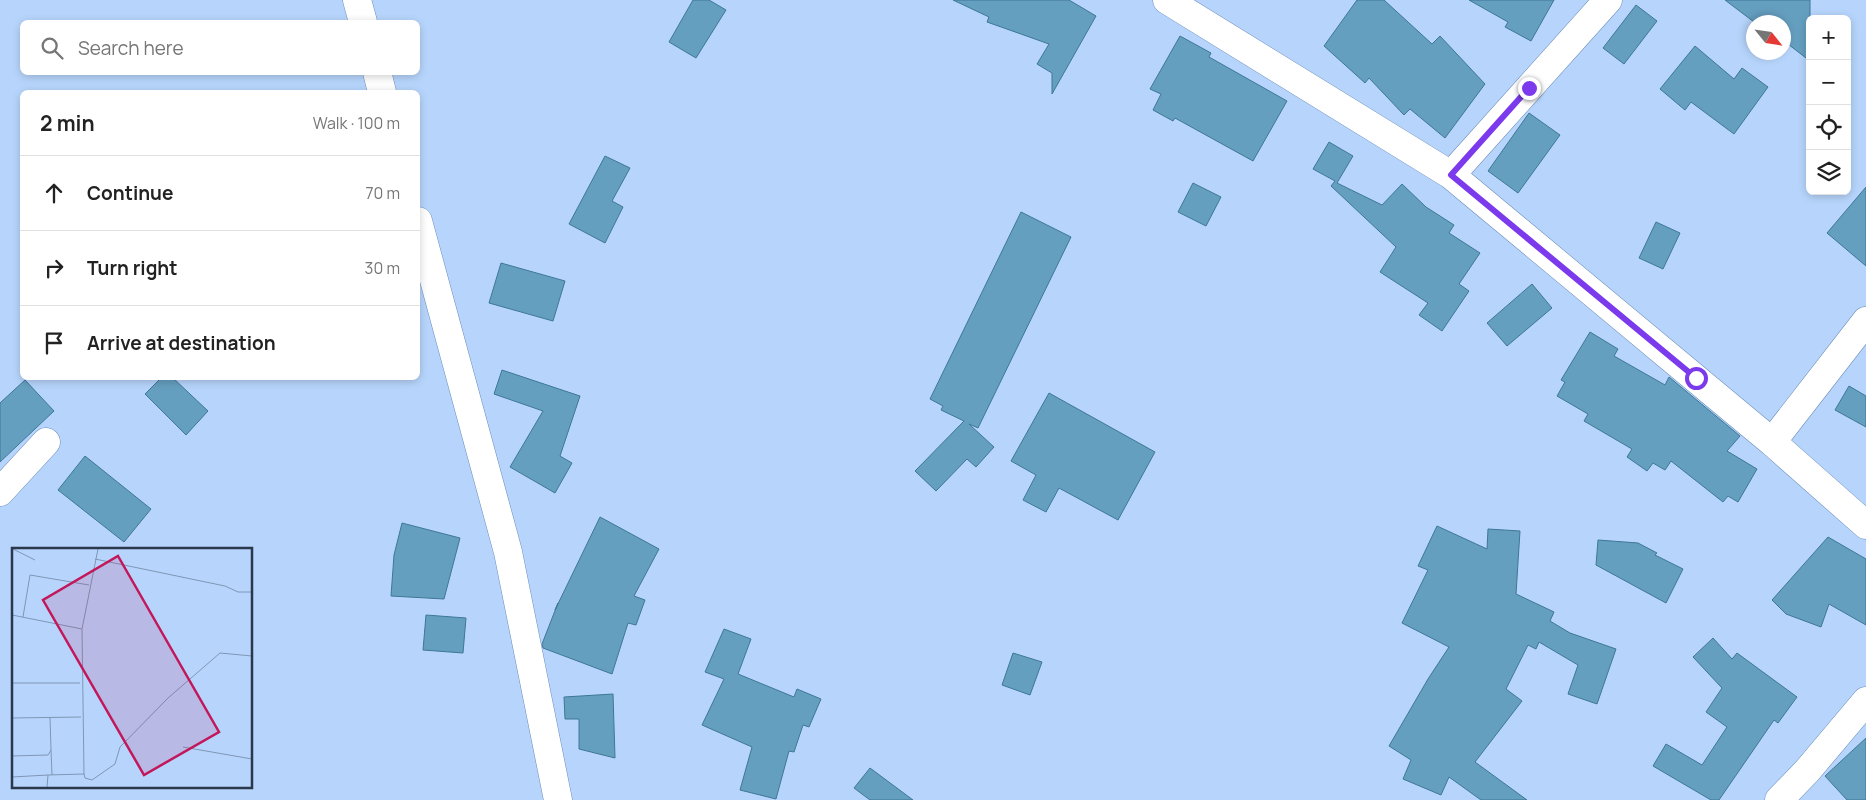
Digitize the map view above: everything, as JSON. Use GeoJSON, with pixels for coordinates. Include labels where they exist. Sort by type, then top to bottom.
{"type":"FeatureCollection","features":[{"type":"Feature","properties":{"kind":"street"},"geometry":{"type":"LineString","coordinates":[[357,0],[362,20]]}},
{"type":"Feature","properties":{"kind":"street"},"geometry":{"type":"LineString","coordinates":[[1167,0],[1451,175],[1772,442],[1866,525]]}},
{"type":"Feature","properties":{"kind":"street"},"geometry":{"type":"LineString","coordinates":[[1451,175],[1608,0]]}},
{"type":"Feature","properties":{"kind":"street"},"geometry":{"type":"LineString","coordinates":[[378,75],[382,90]]}},
{"type":"Feature","properties":{"kind":"street"},"geometry":{"type":"LineString","coordinates":[[420,228],[508,552],[558,800]]}},
{"type":"Feature","properties":{"kind":"street"},"geometry":{"type":"LineString","coordinates":[[1772,442],[1866,321]]}},
{"type":"Feature","properties":{"kind":"street"},"geometry":{"type":"LineString","coordinates":[[0,492],[46,442]]}},
{"type":"Feature","properties":{"kind":"street"},"geometry":{"type":"LineString","coordinates":[[1778,800],[1807,771],[1866,701]]}},
{"type":"Feature","properties":{"kind":"building"},"geometry":{"type":"Polygon","coordinates":[[[693,0],[709,0],[726,10],[696,58],[669,42],[693,0]]]}},
{"type":"Feature","properties":{"kind":"building"},"geometry":{"type":"Polygon","coordinates":[[[953,0],[1069,0],[1096,16],[1052,94],[1052,73],[1037,64],[1049,44],[987,22],[989,17],[953,0]]]}},
{"type":"Feature","properties":{"kind":"building"},"geometry":{"type":"Polygon","coordinates":[[[1357,0],[1384,0],[1432,44],[1440,36],[1485,84],[1445,138],[1410,109],[1404,115],[1369,78],[1365,83],[1324,46],[1357,0]]]}},
{"type":"Feature","properties":{"kind":"building"},"geometry":{"type":"Polygon","coordinates":[[[1469,0],[1554,0],[1531,41],[1505,27],[1508,22],[1469,0]]]}},
{"type":"Feature","properties":{"kind":"building"},"geometry":{"type":"Polygon","coordinates":[[[1725,0],[1810,0],[1810,15],[1806,15],[1806,58],[1791,46],[1791,15],[1746,16],[1725,0]]]}},
{"type":"Feature","properties":{"kind":"building"},"geometry":{"type":"Polygon","coordinates":[[[1636,5],[1657,21],[1624,64],[1603,48],[1636,5]]]}},
{"type":"Feature","properties":{"kind":"building"},"geometry":{"type":"Polygon","coordinates":[[[1180,36],[1211,53],[1209,57],[1287,101],[1253,161],[1175,118],[1173,121],[1153,110],[1161,94],[1150,89],[1180,36]]]}},
{"type":"Feature","properties":{"kind":"building"},"geometry":{"type":"Polygon","coordinates":[[[1695,46],[1734,79],[1742,68],[1768,87],[1734,134],[1691,102],[1685,110],[1660,89],[1695,46]]]}},
{"type":"Feature","properties":{"kind":"building"},"geometry":{"type":"Polygon","coordinates":[[[1529,113],[1560,135],[1518,193],[1488,171],[1529,113]]]}},
{"type":"Feature","properties":{"kind":"building"},"geometry":{"type":"Polygon","coordinates":[[[1329,142],[1353,156],[1337,183],[1382,205],[1402,184],[1426,207],[1454,225],[1449,233],[1480,253],[1459,284],[1469,291],[1442,331],[1419,315],[1428,303],[1380,272],[1396,247],[1331,186],[1335,181],[1313,169],[1329,142]]]}},
{"type":"Feature","properties":{"kind":"building"},"geometry":{"type":"Polygon","coordinates":[[[605,156],[630,168],[612,201],[623,207],[605,243],[569,224],[605,156]]]}},
{"type":"Feature","properties":{"kind":"building"},"geometry":{"type":"Polygon","coordinates":[[[1193,183],[1221,197],[1206,226],[1178,212],[1193,183]]]}},
{"type":"Feature","properties":{"kind":"building"},"geometry":{"type":"Polygon","coordinates":[[[1866,187],[1866,266],[1827,233],[1866,187]]]}},
{"type":"Feature","properties":{"kind":"building"},"geometry":{"type":"Polygon","coordinates":[[[1021,212],[1071,237],[978,428],[969,424],[994,447],[976,467],[967,459],[936,491],[915,471],[964,421],[941,410],[943,406],[930,399],[1021,212]]]}},
{"type":"Feature","properties":{"kind":"building"},"geometry":{"type":"Polygon","coordinates":[[[1656,222],[1680,233],[1663,269],[1639,258],[1656,222]]]}},
{"type":"Feature","properties":{"kind":"building"},"geometry":{"type":"Polygon","coordinates":[[[501,263],[565,281],[553,321],[489,303],[501,263]]]}},
{"type":"Feature","properties":{"kind":"building"},"geometry":{"type":"Polygon","coordinates":[[[1532,284],[1552,308],[1507,346],[1487,323],[1532,284]]]}},
{"type":"Feature","properties":{"kind":"building"},"geometry":{"type":"Polygon","coordinates":[[[1590,332],[1618,349],[1614,356],[1665,385],[1669,377],[1740,436],[1727,451],[1757,469],[1738,502],[1728,496],[1723,502],[1671,461],[1665,470],[1653,463],[1647,471],[1627,457],[1632,449],[1584,421],[1588,414],[1557,396],[1565,382],[1561,380],[1590,332]]]}},
{"type":"Feature","properties":{"kind":"building"},"geometry":{"type":"Polygon","coordinates":[[[502,370],[580,396],[560,456],[572,463],[555,493],[510,467],[543,411],[494,394],[502,370]]]}},
{"type":"Feature","properties":{"kind":"building"},"geometry":{"type":"Polygon","coordinates":[[[25,380],[54,411],[0,462],[0,403],[25,380]]]}},
{"type":"Feature","properties":{"kind":"building"},"geometry":{"type":"Polygon","coordinates":[[[159,380],[175,380],[208,411],[186,435],[145,394],[159,380]]]}},
{"type":"Feature","properties":{"kind":"building"},"geometry":{"type":"Polygon","coordinates":[[[1849,386],[1866,396],[1866,427],[1835,410],[1849,386]]]}},
{"type":"Feature","properties":{"kind":"building"},"geometry":{"type":"Polygon","coordinates":[[[1049,393],[1155,452],[1118,520],[1059,488],[1046,512],[1023,500],[1036,475],[1011,461],[1049,393]]]}},
{"type":"Feature","properties":{"kind":"building"},"geometry":{"type":"Polygon","coordinates":[[[85,456],[151,509],[124,542],[58,490],[85,456]]]}},
{"type":"Feature","properties":{"kind":"building"},"geometry":{"type":"Polygon","coordinates":[[[600,517],[659,549],[634,596],[645,600],[636,625],[628,623],[612,674],[543,648],[542,644],[556,607],[600,517]]]}},
{"type":"Feature","properties":{"kind":"building"},"geometry":{"type":"Polygon","coordinates":[[[402,523],[460,538],[444,599],[391,596],[394,555],[402,523]]]}},
{"type":"Feature","properties":{"kind":"building"},"geometry":{"type":"Polygon","coordinates":[[[1437,526],[1487,549],[1488,529],[1520,531],[1516,594],[1554,612],[1550,621],[1570,633],[1616,649],[1597,704],[1568,694],[1578,665],[1539,642],[1536,649],[1528,645],[1506,689],[1522,701],[1475,762],[1527,800],[1481,800],[1449,777],[1441,795],[1403,779],[1411,760],[1389,746],[1449,647],[1402,623],[1428,570],[1418,566],[1437,526]]]}},
{"type":"Feature","properties":{"kind":"building"},"geometry":{"type":"Polygon","coordinates":[[[1828,537],[1866,559],[1866,625],[1829,604],[1821,627],[1786,614],[1772,600],[1828,537]]]}},
{"type":"Feature","properties":{"kind":"building"},"geometry":{"type":"Polygon","coordinates":[[[1598,540],[1638,543],[1657,553],[1655,555],[1683,569],[1666,603],[1596,565],[1598,540]]]}},
{"type":"Feature","properties":{"kind":"building"},"geometry":{"type":"Polygon","coordinates":[[[426,615],[466,618],[463,653],[423,650],[426,615]]]}},
{"type":"Feature","properties":{"kind":"building"},"geometry":{"type":"Polygon","coordinates":[[[724,629],[751,639],[738,674],[794,697],[797,689],[821,699],[809,727],[803,725],[794,752],[789,751],[776,799],[740,790],[752,747],[702,725],[724,679],[705,672],[724,629]]]}},
{"type":"Feature","properties":{"kind":"building"},"geometry":{"type":"Polygon","coordinates":[[[1713,638],[1732,659],[1737,653],[1797,697],[1778,723],[1774,720],[1719,800],[1711,800],[1653,766],[1666,744],[1702,765],[1727,727],[1706,712],[1722,688],[1693,657],[1713,638]]]}},
{"type":"Feature","properties":{"kind":"building"},"geometry":{"type":"Polygon","coordinates":[[[1013,653],[1042,662],[1030,695],[1002,685],[1013,653]]]}},
{"type":"Feature","properties":{"kind":"building"},"geometry":{"type":"Polygon","coordinates":[[[613,694],[615,758],[579,749],[579,719],[565,719],[564,697],[613,694]]]}},
{"type":"Feature","properties":{"kind":"building"},"geometry":{"type":"Polygon","coordinates":[[[1866,738],[1866,800],[1847,800],[1825,776],[1866,738]]]}},
{"type":"Feature","properties":{"kind":"building"},"geometry":{"type":"Polygon","coordinates":[[[870,768],[913,800],[870,800],[854,788],[870,768]]]}},
{"type":"Feature","properties":{"kind":"route"},"geometry":{"type":"LineString","coordinates":[[1529,88],[1451,175],[1696,378]]}}]}
